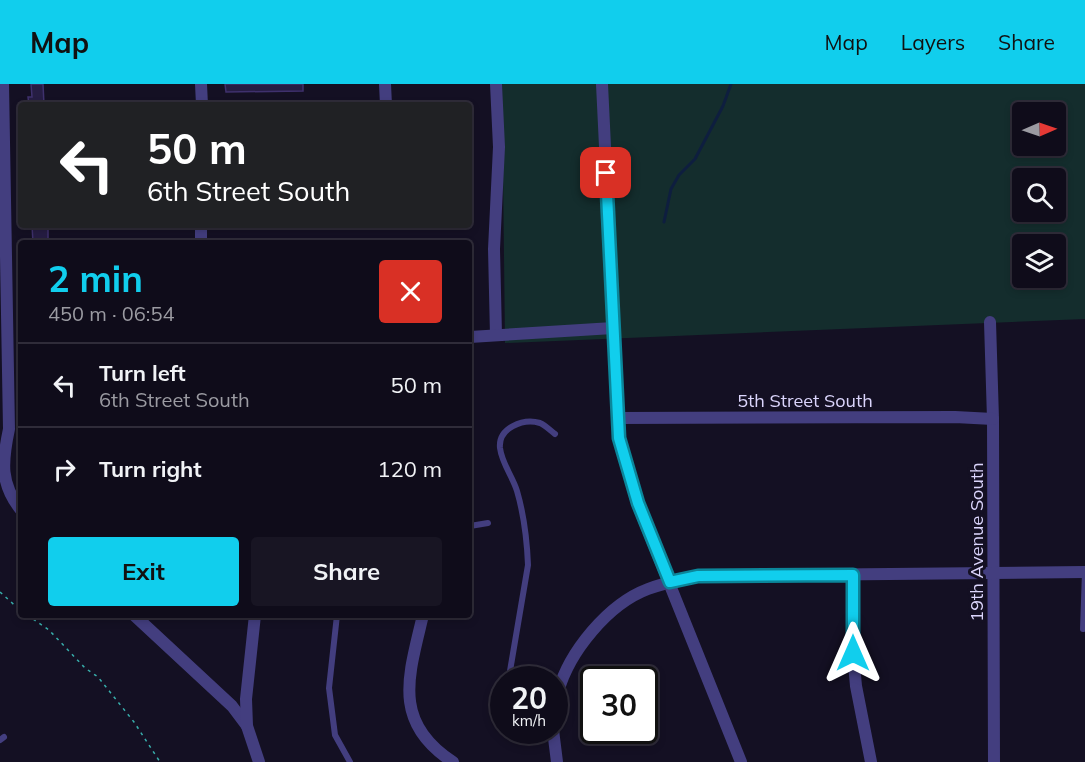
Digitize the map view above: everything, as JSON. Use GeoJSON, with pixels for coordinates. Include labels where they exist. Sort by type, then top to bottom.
{"type":"FeatureCollection","features":[{"type":"Feature","properties":{"kind":"street"},"geometry":{"type":"LineString","coordinates":[[3,84],[15,428],[2,463],[3,487],[18,507]]}},
{"type":"Feature","properties":{"kind":"street"},"geometry":{"type":"LineString","coordinates":[[201,84],[202,102]]}},
{"type":"Feature","properties":{"kind":"street"},"geometry":{"type":"LineString","coordinates":[[385,84],[386,102]]}},
{"type":"Feature","properties":{"kind":"street"},"geometry":{"type":"LineString","coordinates":[[496,84],[499,147],[494,249],[496,335]]}},
{"type":"Feature","properties":{"kind":"street"},"geometry":{"type":"LineString","coordinates":[[602,84],[621,450],[638,503],[741,762]]}},
{"type":"Feature","properties":{"kind":"street","name":"19th Avenue South"},"geometry":{"type":"LineString","coordinates":[[990,322],[993,419],[994,762]]}},
{"type":"Feature","properties":{"kind":"street"},"geometry":{"type":"LineString","coordinates":[[472,337],[613,328]]}},
{"type":"Feature","properties":{"kind":"street","name":"5th Street South"},"geometry":{"type":"LineString","coordinates":[[618,418],[955,417],[993,419]]}},
{"type":"Feature","properties":{"kind":"street"},"geometry":{"type":"LineString","coordinates":[[568,668],[593,629],[622,603],[645,590],[698,576],[1085,572]]}},
{"type":"Feature","properties":{"kind":"street"},"geometry":{"type":"LineString","coordinates":[[853,575],[853,653],[856,686],[872,762]]}},
{"type":"Feature","properties":{"kind":"street"},"geometry":{"type":"LineString","coordinates":[[137,618],[232,706],[247,726]]}},
{"type":"Feature","properties":{"kind":"street"},"geometry":{"type":"LineString","coordinates":[[255,618],[246,699],[247,726],[259,762]]}},
{"type":"Feature","properties":{"kind":"street"},"geometry":{"type":"LineString","coordinates":[[422,618],[409,679],[410,706],[426,738],[437,752],[453,762]]}},
{"type":"Feature","properties":{"kind":"street"},"geometry":{"type":"LineString","coordinates":[[555,744],[557,762]]}},
{"type":"Feature","properties":{"kind":"lane"},"geometry":{"type":"LineString","coordinates":[[511,666],[528,565],[525,525],[517,490],[500,447],[503,435],[509,427],[526,422],[540,423],[555,434]]}},
{"type":"Feature","properties":{"kind":"lane"},"geometry":{"type":"LineString","coordinates":[[472,526],[488,523]]}},
{"type":"Feature","properties":{"kind":"lane"},"geometry":{"type":"LineString","coordinates":[[1083,629],[1085,572]]}},
{"type":"Feature","properties":{"kind":"lane"},"geometry":{"type":"LineString","coordinates":[[337,618],[329,688],[335,735],[350,762]]}},
{"type":"Feature","properties":{"kind":"path"},"geometry":{"type":"LineString","coordinates":[[0,592],[18,608]]}},
{"type":"Feature","properties":{"kind":"path"},"geometry":{"type":"LineString","coordinates":[[31,618],[49,630],[85,668],[98,677],[134,722],[160,762]]}},
{"type":"Feature","properties":{"kind":"green space"},"geometry":{"type":"Polygon","coordinates":[[[502,84],[1085,84],[1085,319],[505,343],[502,84]]]}},
{"type":"Feature","properties":{"kind":"building"},"geometry":{"type":"Polygon","coordinates":[[[31,84],[43,84],[44,102],[29,102],[28,97],[32,97],[31,84]]]}},
{"type":"Feature","properties":{"kind":"building"},"geometry":{"type":"Polygon","coordinates":[[[225,84],[303,84],[303,91],[226,92],[225,84]]]}},
{"type":"Feature","properties":{"kind":"building"},"geometry":{"type":"Polygon","coordinates":[[[32,228],[48,228],[48,240],[33,240],[32,228]]]}},
{"type":"Feature","properties":{"kind":"waterway"},"geometry":{"type":"LineString","coordinates":[[664,222],[671,189],[679,175],[695,159],[723,106],[731,84]]}},
{"type":"Feature","properties":{"kind":"route"},"geometry":{"type":"LineString","coordinates":[[606,173],[619,438],[638,503],[670,582],[698,576],[853,575],[853,653]]}}]}
